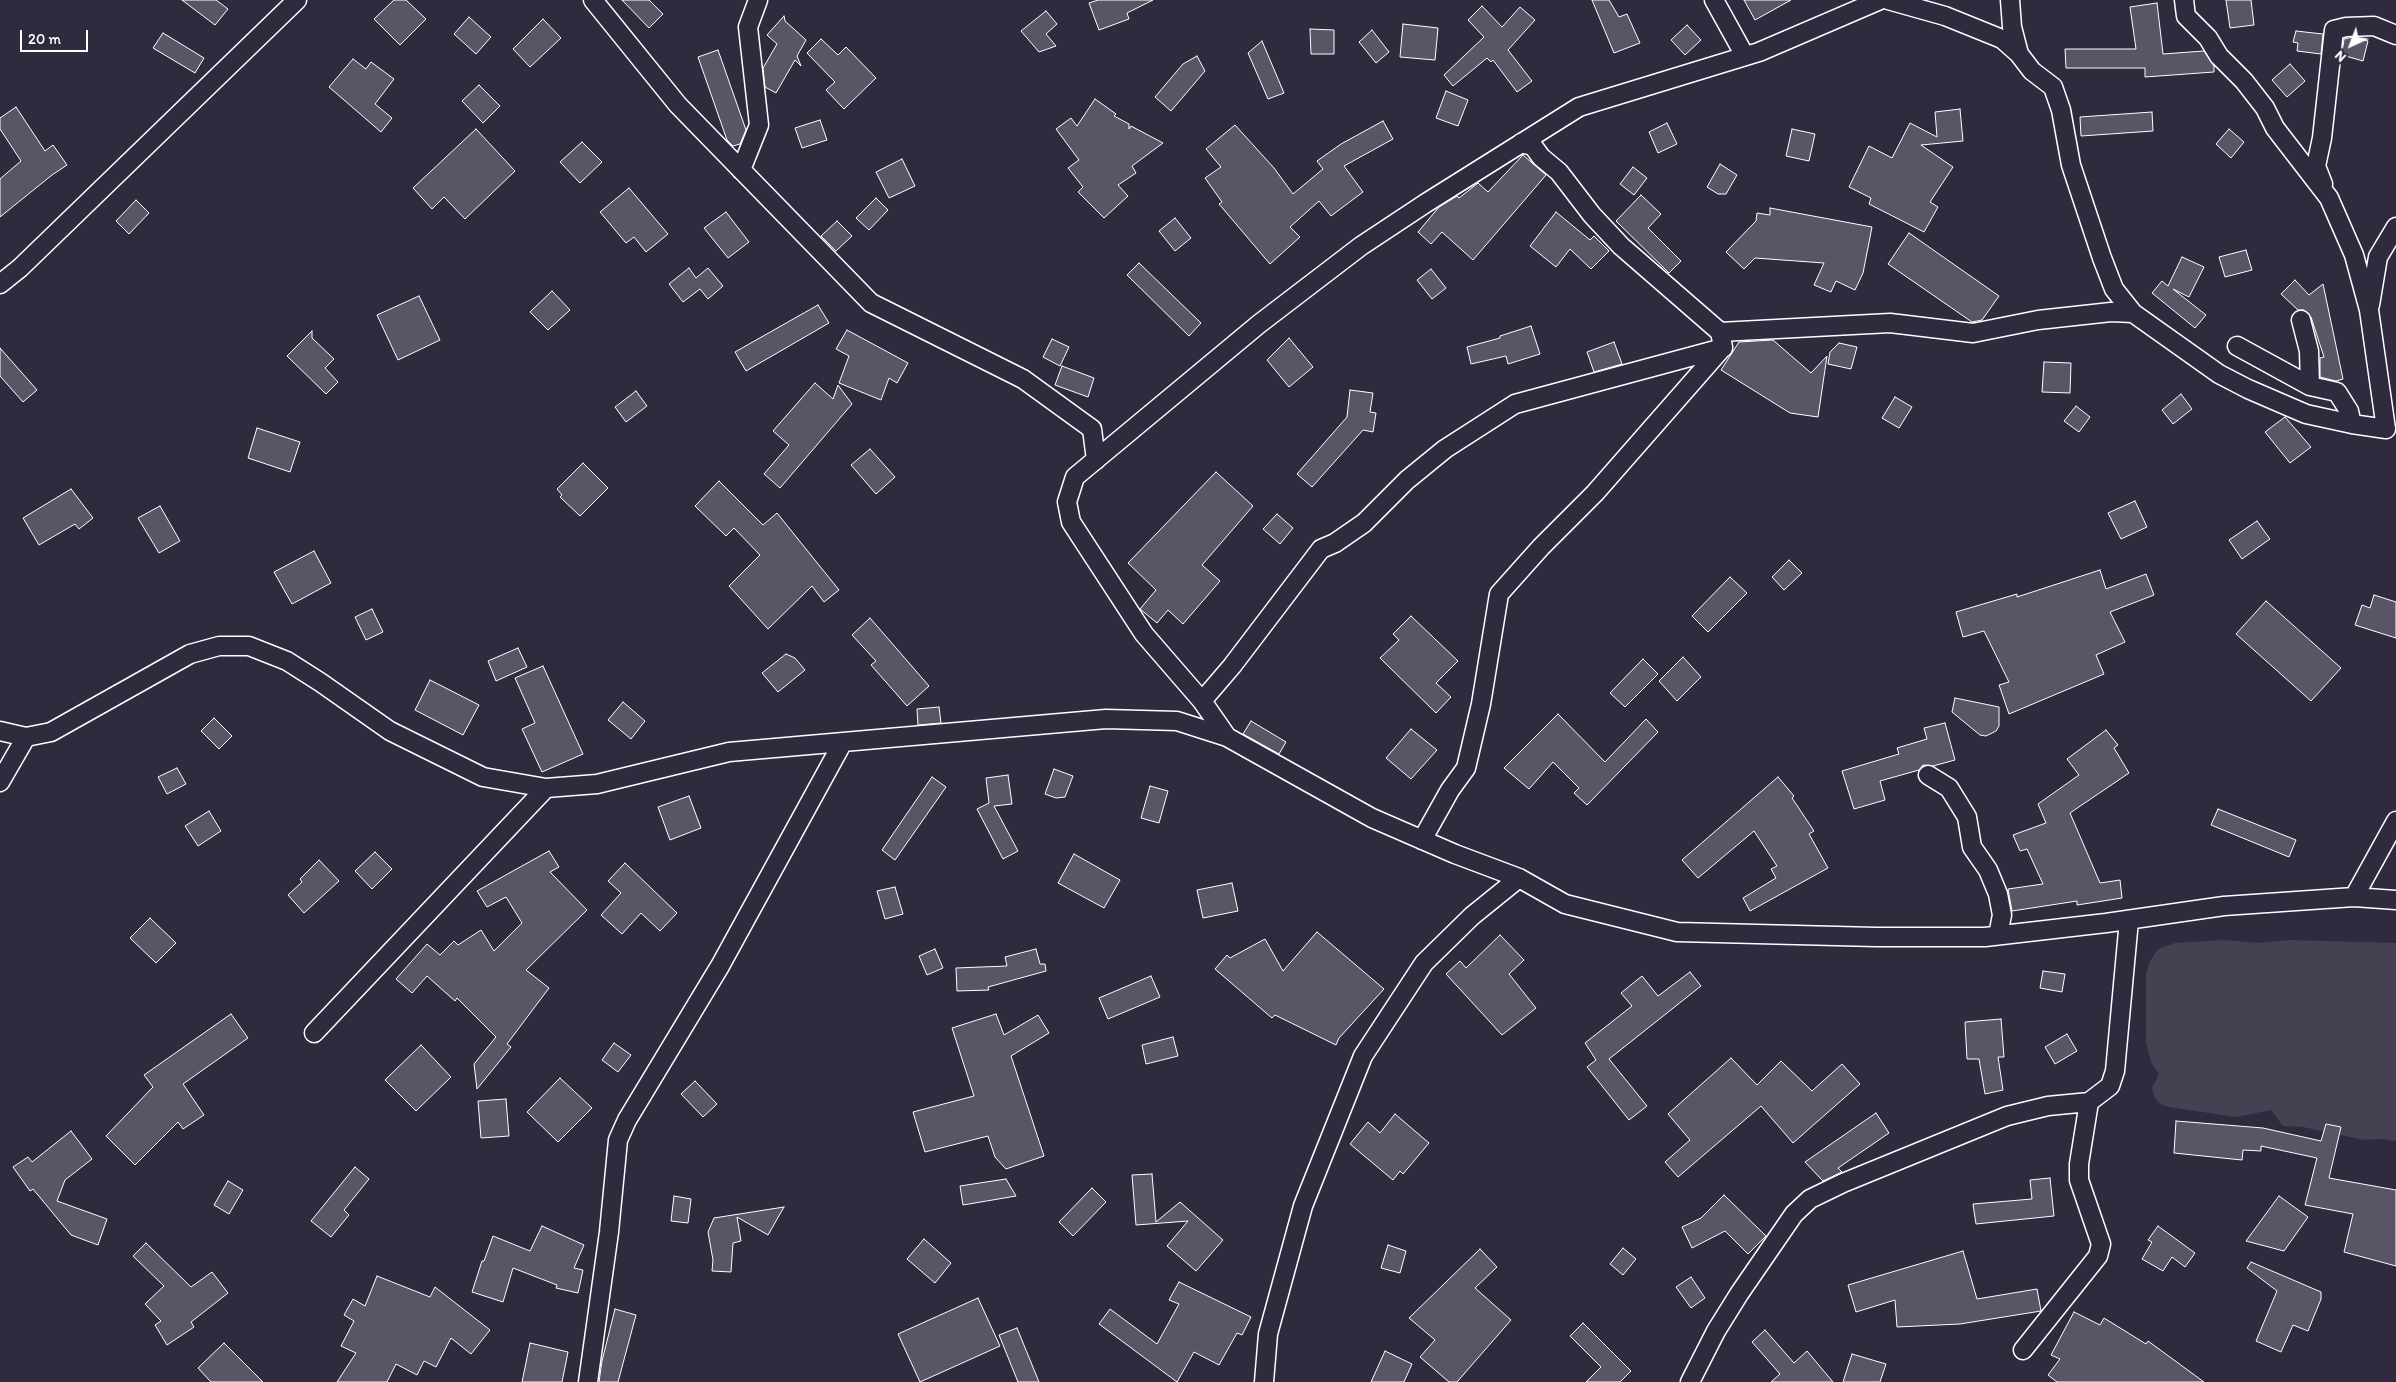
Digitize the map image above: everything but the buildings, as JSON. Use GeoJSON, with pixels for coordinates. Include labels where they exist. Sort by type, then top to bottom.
{"type":"FeatureCollection","features":[{"type":"Feature","properties":{"kind":"street"},"geometry":{"type":"LineString","coordinates":[[0,284],[20,268],[297,0]]}},
{"type":"Feature","properties":{"kind":"street"},"geometry":{"type":"LineString","coordinates":[[593,0],[678,105],[871,303],[1023,379],[1092,429],[1096,460]]}},
{"type":"Feature","properties":{"kind":"street"},"geometry":{"type":"LineString","coordinates":[[741,170],[759,124],[748,27],[758,0]]}},
{"type":"Feature","properties":{"kind":"street"},"geometry":{"type":"LineString","coordinates":[[1714,0],[1745,56]]}},
{"type":"Feature","properties":{"kind":"street"},"geometry":{"type":"LineString","coordinates":[[1227,737],[1202,701],[1144,634],[1071,522],[1067,502],[1076,477],[1259,324],[1360,246],[1580,107],[1745,56],[1880,0]]}},
{"type":"Feature","properties":{"kind":"street"},"geometry":{"type":"LineString","coordinates":[[1888,0],[1945,16],[2002,40],[2019,54],[2032,71],[2053,87],[2061,110],[2072,165],[2102,258],[2114,289],[2133,313],[2219,374],[2248,389],[2306,414],[2352,424],[2391,429],[2369,310],[2354,256],[2316,166],[2323,131],[2334,30],[2346,26],[2374,26],[2396,35]]}},
{"type":"Feature","properties":{"kind":"street"},"geometry":{"type":"LineString","coordinates":[[2010,0],[2012,27],[2019,54]]}},
{"type":"Feature","properties":{"kind":"street"},"geometry":{"type":"LineString","coordinates":[[2184,0],[2186,16],[2208,38],[2219,56],[2260,101],[2275,128],[2329,198]]}},
{"type":"Feature","properties":{"kind":"street"},"geometry":{"type":"LineString","coordinates":[[1521,143],[1533,146],[1541,157],[1559,172],[1592,215],[1621,246],[1721,340]]}},
{"type":"Feature","properties":{"kind":"street"},"geometry":{"type":"LineString","coordinates":[[2369,310],[2378,256],[2396,227]]}},
{"type":"Feature","properties":{"kind":"street"},"geometry":{"type":"LineString","coordinates":[[1202,701],[1232,666],[1321,549],[1335,543],[1364,523],[1407,480],[1445,449],[1515,404],[1721,340],[1890,323],[1973,334],[2038,320],[2111,312],[2133,313]]}},
{"type":"Feature","properties":{"kind":"street"},"geometry":{"type":"LineString","coordinates":[[2301,320],[2309,351],[2310,386]]}},
{"type":"Feature","properties":{"kind":"street"},"geometry":{"type":"LineString","coordinates":[[1422,840],[1450,790],[1466,768],[1482,704],[1499,594],[1541,547],[1595,493],[1721,340]]}},
{"type":"Feature","properties":{"kind":"street"},"geometry":{"type":"LineString","coordinates":[[2237,346],[2310,386],[2337,392],[2349,411],[2352,424]]}},
{"type":"Feature","properties":{"kind":"street"},"geometry":{"type":"LineString","coordinates":[[0,731],[26,737],[51,732],[190,654],[220,646],[249,646],[304,672],[390,731],[483,777],[546,788],[597,784],[729,752],[1106,719],[1177,721],[1227,737],[1372,818],[1519,878],[1565,904],[1676,932],[1876,937],[1998,935],[2128,920],[2224,906],[2354,897],[2396,900]]}},
{"type":"Feature","properties":{"kind":"street"},"geometry":{"type":"LineString","coordinates":[[0,782],[26,737]]}},
{"type":"Feature","properties":{"kind":"street"},"geometry":{"type":"LineString","coordinates":[[588,1382],[609,1232],[618,1140],[627,1120],[720,966],[843,742]]}},
{"type":"Feature","properties":{"kind":"street"},"geometry":{"type":"LineString","coordinates":[[1928,775],[1949,788],[1967,817],[1972,847],[1988,870],[1998,894],[2002,915],[1998,935]]}},
{"type":"Feature","properties":{"kind":"street"},"geometry":{"type":"LineString","coordinates":[[314,1033],[546,788]]}},
{"type":"Feature","properties":{"kind":"street"},"geometry":{"type":"LineString","coordinates":[[2354,897],[2396,821]]}},
{"type":"Feature","properties":{"kind":"street"},"geometry":{"type":"LineString","coordinates":[[1264,1382],[1268,1334],[1303,1206],[1364,1056],[1424,964],[1472,916],[1519,878]]}},
{"type":"Feature","properties":{"kind":"street"},"geometry":{"type":"LineString","coordinates":[[1690,1382],[1716,1330],[1739,1294],[1794,1214],[1810,1199],[1843,1183],[2007,1116],[2048,1106],[2089,1102],[2110,1086],[2115,1071],[2128,920]]}},
{"type":"Feature","properties":{"kind":"street"},"geometry":{"type":"LineString","coordinates":[[2023,1350],[2098,1256],[2101,1244],[2079,1180],[2079,1164],[2089,1102]]}},
{"type":"Feature","properties":{"kind":"shaded area"},"geometry":{"type":"Polygon","coordinates":[[[2224,940],[2259,943],[2291,940],[2396,943],[2396,1141],[2382,1139],[2364,1140],[2303,1127],[2283,1126],[2271,1110],[2236,1117],[2160,1104],[2155,1098],[2152,1088],[2159,1074],[2151,1062],[2146,1043],[2146,974],[2150,961],[2158,949],[2175,943],[2224,940]]]}}]}
